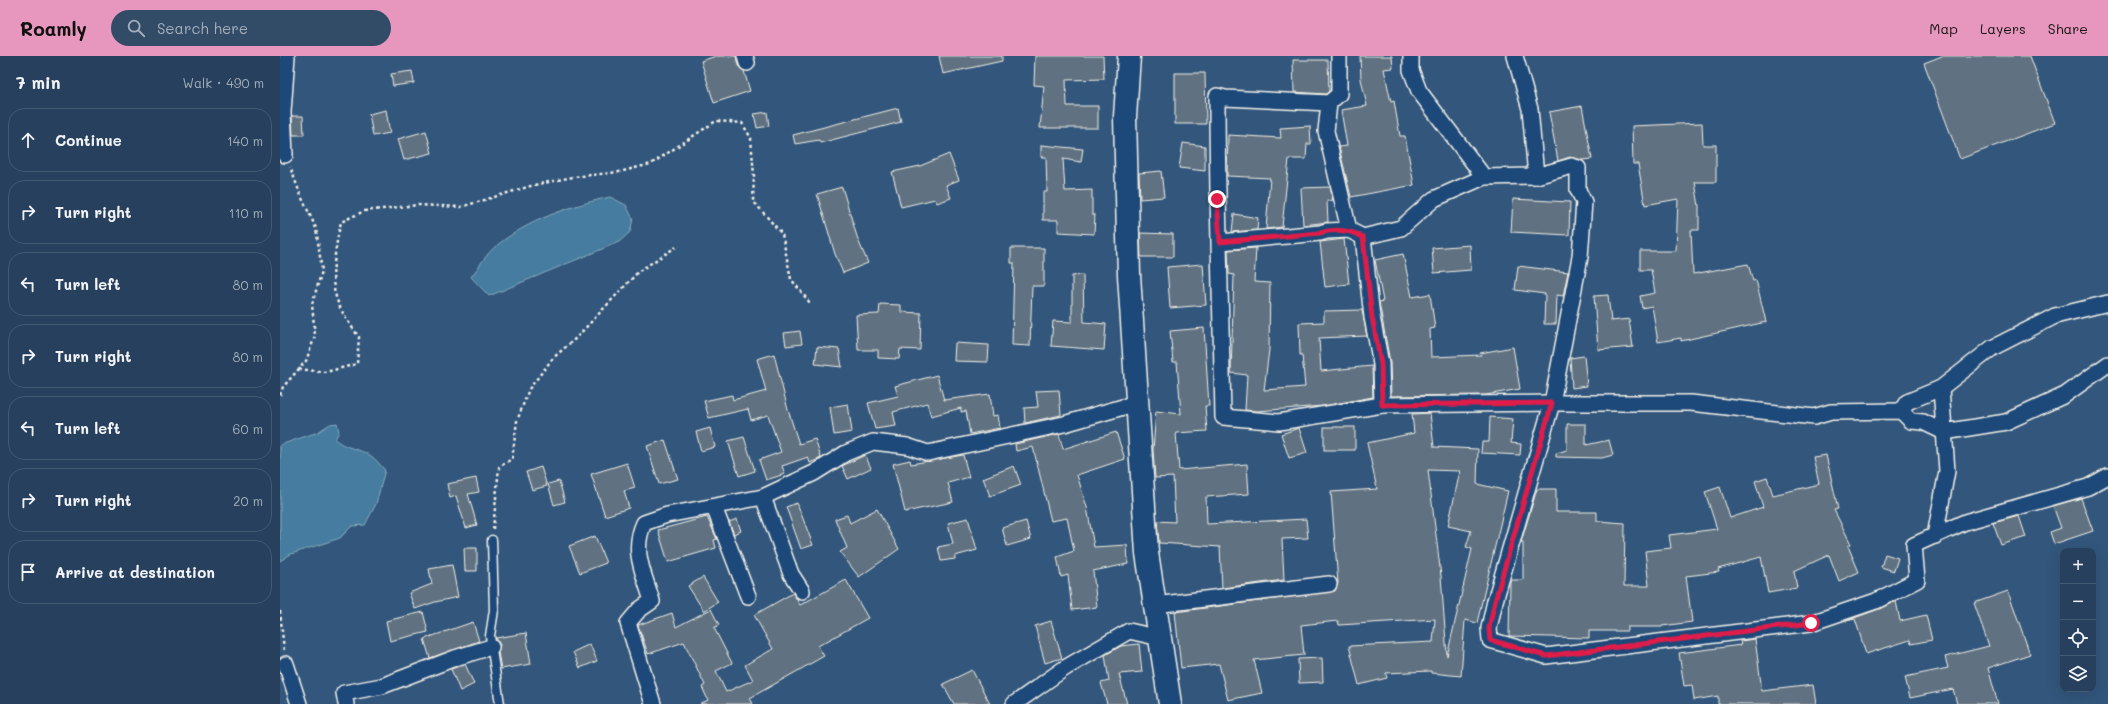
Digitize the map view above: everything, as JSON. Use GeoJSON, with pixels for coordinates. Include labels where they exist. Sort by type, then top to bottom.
{"type":"FeatureCollection","features":[{"type":"Feature","properties":{"kind":"street"},"geometry":{"type":"LineString","coordinates":[[285,155],[283,112],[287,56]]}},
{"type":"Feature","properties":{"kind":"street"},"geometry":{"type":"LineString","coordinates":[[1129,56],[1125,117],[1129,275],[1137,403],[1147,553],[1170,704]]}},
{"type":"Feature","properties":{"kind":"street"},"geometry":{"type":"LineString","coordinates":[[1339,56],[1339,94],[1329,103],[1326,131],[1349,230]]}},
{"type":"Feature","properties":{"kind":"street"},"geometry":{"type":"LineString","coordinates":[[1411,56],[1411,70],[1419,91],[1484,177]]}},
{"type":"Feature","properties":{"kind":"street"},"geometry":{"type":"LineString","coordinates":[[1515,56],[1530,109],[1536,176]]}},
{"type":"Feature","properties":{"kind":"street"},"geometry":{"type":"LineString","coordinates":[[1329,103],[1217,96],[1217,199],[1220,242],[1223,417],[1279,422],[1382,405],[1691,403],[1814,417],[1831,412],[1901,411],[1911,421],[1923,422],[1944,432],[2006,422],[2065,395],[2108,364]]}},
{"type":"Feature","properties":{"kind":"street"},"geometry":{"type":"LineString","coordinates":[[1220,242],[1349,230],[1363,237],[1401,228],[1434,200],[1484,177],[1536,176],[1572,166],[1578,168],[1578,190],[1584,202],[1580,257],[1552,403],[1495,601],[1489,628],[1490,640],[1546,656],[1811,623],[1876,601],[1916,580],[1914,545],[1965,522],[2088,487],[2108,476]]}},
{"type":"Feature","properties":{"kind":"street"},"geometry":{"type":"LineString","coordinates":[[1363,237],[1372,317],[1381,364],[1382,405]]}},
{"type":"Feature","properties":{"kind":"street"},"geometry":{"type":"LineString","coordinates":[[1901,411],[1907,402],[1940,388],[1992,348],[2055,316],[2108,303]]}},
{"type":"Feature","properties":{"kind":"street"},"geometry":{"type":"LineString","coordinates":[[1935,536],[1947,471],[1940,388]]}},
{"type":"Feature","properties":{"kind":"street"},"geometry":{"type":"LineString","coordinates":[[653,704],[628,623],[639,610],[652,601],[637,554],[638,536],[644,523],[667,515],[763,497],[814,473],[846,453],[873,442],[907,446],[928,453],[1064,424],[1137,403]]}},
{"type":"Feature","properties":{"kind":"street"},"geometry":{"type":"LineString","coordinates":[[763,497],[791,574],[802,591]]}},
{"type":"Feature","properties":{"kind":"street"},"geometry":{"type":"LineString","coordinates":[[714,506],[748,596]]}},
{"type":"Feature","properties":{"kind":"street"},"geometry":{"type":"LineString","coordinates":[[1155,605],[1329,584]]}},
{"type":"Feature","properties":{"kind":"street"},"geometry":{"type":"LineString","coordinates":[[1014,704],[1065,668],[1129,631],[1160,638]]}},
{"type":"Feature","properties":{"kind":"street"},"geometry":{"type":"LineString","coordinates":[[346,704],[344,693],[382,686],[455,658],[491,647]]}},
{"type":"Feature","properties":{"kind":"street"},"geometry":{"type":"LineString","coordinates":[[283,665],[299,704]]}},
{"type":"Feature","properties":{"kind":"lane"},"geometry":{"type":"LineString","coordinates":[[492,540],[494,610],[490,636],[500,704]]}},
{"type":"Feature","properties":{"kind":"path"},"geometry":{"type":"LineString","coordinates":[[298,369],[326,372],[357,364],[360,337],[343,315],[334,292],[335,243],[341,222],[364,211],[418,205],[461,207],[534,185],[573,177],[619,172],[651,164],[716,121],[742,123],[751,138],[754,176],[753,201],[782,234],[791,279],[810,303]]}},
{"type":"Feature","properties":{"kind":"path"},"geometry":{"type":"LineString","coordinates":[[280,395],[283,387],[306,361],[315,336],[312,304],[322,271],[316,228],[300,196],[285,155]]}},
{"type":"Feature","properties":{"kind":"path"},"geometry":{"type":"LineString","coordinates":[[492,540],[499,467],[512,459],[517,421],[529,389],[553,358],[576,338],[638,271],[676,247]]}},
{"type":"Feature","properties":{"kind":"path"},"geometry":{"type":"LineString","coordinates":[[280,611],[283,665]]}},
{"type":"Feature","properties":{"kind":"water"},"geometry":{"type":"Polygon","coordinates":[[[610,197],[626,205],[633,219],[630,232],[619,242],[489,296],[471,277],[492,249],[508,237],[550,215],[610,197]]]}},
{"type":"Feature","properties":{"kind":"water"},"geometry":{"type":"Polygon","coordinates":[[[337,423],[339,432],[335,439],[343,445],[362,451],[371,456],[385,470],[376,504],[365,525],[352,526],[340,538],[291,554],[280,561],[280,445],[318,432],[330,424],[337,423]]]}},
{"type":"Feature","properties":{"kind":"building"},"geometry":{"type":"Polygon","coordinates":[[[716,56],[736,56],[738,66],[744,71],[750,91],[714,103],[701,61],[716,56]]]}},
{"type":"Feature","properties":{"kind":"building"},"geometry":{"type":"Polygon","coordinates":[[[939,56],[1002,56],[1002,61],[943,74],[939,56]]]}},
{"type":"Feature","properties":{"kind":"building"},"geometry":{"type":"Polygon","coordinates":[[[1035,56],[1103,56],[1104,79],[1066,80],[1067,106],[1098,106],[1098,128],[1040,128],[1044,86],[1034,85],[1035,56]]]}},
{"type":"Feature","properties":{"kind":"building"},"geometry":{"type":"Polygon","coordinates":[[[1360,56],[1392,56],[1393,68],[1384,69],[1391,102],[1394,101],[1400,136],[1405,136],[1414,185],[1351,197],[1339,147],[1347,146],[1341,110],[1367,106],[1361,79],[1360,56]]]}},
{"type":"Feature","properties":{"kind":"building"},"geometry":{"type":"Polygon","coordinates":[[[1942,56],[2030,56],[2055,123],[1960,159],[1924,63],[1942,56]]]}},
{"type":"Feature","properties":{"kind":"building"},"geometry":{"type":"Polygon","coordinates":[[[1293,60],[1328,60],[1329,91],[1326,94],[1294,92],[1293,60]]]}},
{"type":"Feature","properties":{"kind":"building"},"geometry":{"type":"Polygon","coordinates":[[[412,71],[414,83],[393,86],[391,74],[412,71]]]}},
{"type":"Feature","properties":{"kind":"building"},"geometry":{"type":"Polygon","coordinates":[[[1175,73],[1205,73],[1206,124],[1175,124],[1175,73]]]}},
{"type":"Feature","properties":{"kind":"building"},"geometry":{"type":"Polygon","coordinates":[[[1582,106],[1592,159],[1582,160],[1570,157],[1558,161],[1549,112],[1582,106]]]}},
{"type":"Feature","properties":{"kind":"building"},"geometry":{"type":"Polygon","coordinates":[[[898,108],[901,122],[820,143],[819,140],[795,144],[793,135],[898,108]]]}},
{"type":"Feature","properties":{"kind":"building"},"geometry":{"type":"Polygon","coordinates":[[[386,110],[390,133],[373,136],[369,114],[386,110]]]}},
{"type":"Feature","properties":{"kind":"building"},"geometry":{"type":"Polygon","coordinates":[[[767,112],[769,126],[757,128],[754,114],[767,112]]]}},
{"type":"Feature","properties":{"kind":"building"},"geometry":{"type":"Polygon","coordinates":[[[292,116],[303,116],[304,135],[293,135],[292,116]]]}},
{"type":"Feature","properties":{"kind":"building"},"geometry":{"type":"Polygon","coordinates":[[[1702,123],[1703,145],[1716,145],[1716,182],[1695,182],[1699,206],[1699,230],[1691,230],[1693,274],[1748,264],[1753,281],[1756,280],[1766,322],[1681,341],[1681,338],[1658,342],[1652,306],[1642,308],[1640,296],[1655,293],[1651,270],[1640,270],[1640,251],[1676,251],[1678,199],[1645,205],[1638,164],[1633,164],[1632,126],[1702,123]]]}},
{"type":"Feature","properties":{"kind":"building"},"geometry":{"type":"Polygon","coordinates":[[[1310,126],[1311,144],[1307,144],[1306,159],[1289,159],[1282,227],[1266,229],[1270,178],[1227,176],[1228,135],[1281,138],[1280,128],[1310,126]]]}},
{"type":"Feature","properties":{"kind":"building"},"geometry":{"type":"Polygon","coordinates":[[[426,131],[432,153],[404,160],[398,139],[426,131]]]}},
{"type":"Feature","properties":{"kind":"building"},"geometry":{"type":"Polygon","coordinates":[[[1183,143],[1205,146],[1205,171],[1179,168],[1183,143]]]}},
{"type":"Feature","properties":{"kind":"building"},"geometry":{"type":"Polygon","coordinates":[[[1041,145],[1083,149],[1081,162],[1063,159],[1065,191],[1092,190],[1092,215],[1095,215],[1094,234],[1058,232],[1058,220],[1043,220],[1043,192],[1047,192],[1046,157],[1041,157],[1041,145]]]}},
{"type":"Feature","properties":{"kind":"building"},"geometry":{"type":"Polygon","coordinates":[[[949,154],[959,180],[946,185],[951,198],[937,203],[935,199],[901,207],[892,172],[920,166],[949,154]]]}},
{"type":"Feature","properties":{"kind":"building"},"geometry":{"type":"Polygon","coordinates":[[[1161,171],[1164,197],[1140,199],[1139,173],[1161,171]]]}},
{"type":"Feature","properties":{"kind":"building"},"geometry":{"type":"Polygon","coordinates":[[[842,187],[858,240],[868,263],[843,273],[835,254],[817,194],[842,187]]]}},
{"type":"Feature","properties":{"kind":"building"},"geometry":{"type":"Polygon","coordinates":[[[1330,187],[1333,200],[1327,201],[1328,222],[1303,225],[1301,188],[1330,187]]]}},
{"type":"Feature","properties":{"kind":"building"},"geometry":{"type":"Polygon","coordinates":[[[1513,199],[1570,202],[1569,235],[1511,232],[1513,199]]]}},
{"type":"Feature","properties":{"kind":"building"},"geometry":{"type":"Polygon","coordinates":[[[1234,214],[1258,218],[1257,230],[1232,232],[1234,214]]]}},
{"type":"Feature","properties":{"kind":"building"},"geometry":{"type":"Polygon","coordinates":[[[1140,233],[1173,234],[1173,257],[1141,257],[1140,233]]]}},
{"type":"Feature","properties":{"kind":"building"},"geometry":{"type":"Polygon","coordinates":[[[1344,239],[1349,284],[1325,287],[1320,242],[1344,239]]]}},
{"type":"Feature","properties":{"kind":"building"},"geometry":{"type":"Polygon","coordinates":[[[1470,245],[1471,270],[1434,273],[1432,248],[1470,245]]]}},
{"type":"Feature","properties":{"kind":"building"},"geometry":{"type":"Polygon","coordinates":[[[1011,248],[1044,248],[1044,286],[1032,286],[1030,346],[1012,345],[1014,263],[1011,263],[1011,248]]]}},
{"type":"Feature","properties":{"kind":"building"},"geometry":{"type":"Polygon","coordinates":[[[1256,248],[1254,282],[1270,283],[1269,350],[1264,390],[1305,387],[1302,355],[1300,355],[1299,323],[1324,322],[1324,311],[1362,310],[1367,336],[1319,338],[1321,371],[1372,366],[1373,397],[1323,406],[1257,411],[1245,410],[1247,375],[1231,373],[1234,275],[1229,274],[1228,250],[1256,248]]]}},
{"type":"Feature","properties":{"kind":"building"},"geometry":{"type":"Polygon","coordinates":[[[1403,254],[1412,297],[1430,294],[1435,328],[1430,329],[1431,357],[1481,355],[1480,353],[1513,347],[1520,389],[1486,395],[1391,396],[1390,362],[1379,302],[1383,301],[1375,260],[1403,254]]]}},
{"type":"Feature","properties":{"kind":"building"},"geometry":{"type":"Polygon","coordinates":[[[1203,264],[1206,305],[1170,308],[1167,267],[1203,264]]]}},
{"type":"Feature","properties":{"kind":"building"},"geometry":{"type":"Polygon","coordinates":[[[1518,266],[1568,272],[1563,296],[1557,295],[1556,324],[1544,324],[1545,294],[1515,290],[1518,266]]]}},
{"type":"Feature","properties":{"kind":"building"},"geometry":{"type":"Polygon","coordinates":[[[1083,275],[1084,322],[1106,324],[1104,350],[1051,346],[1053,321],[1072,322],[1072,276],[1083,275]]]}},
{"type":"Feature","properties":{"kind":"building"},"geometry":{"type":"Polygon","coordinates":[[[1608,295],[1611,321],[1629,319],[1633,347],[1598,350],[1594,296],[1608,295]]]}},
{"type":"Feature","properties":{"kind":"building"},"geometry":{"type":"Polygon","coordinates":[[[880,304],[901,305],[901,312],[921,313],[920,350],[900,349],[899,359],[878,358],[878,350],[858,350],[856,315],[879,314],[880,304]]]}},
{"type":"Feature","properties":{"kind":"building"},"geometry":{"type":"Polygon","coordinates":[[[1204,328],[1209,406],[1205,406],[1207,431],[1176,433],[1179,470],[1247,464],[1249,494],[1206,497],[1207,524],[1306,519],[1308,538],[1282,539],[1284,580],[1222,588],[1220,547],[1159,543],[1157,521],[1175,522],[1173,477],[1155,478],[1153,450],[1156,411],[1181,414],[1177,362],[1173,362],[1170,331],[1204,328]]]}},
{"type":"Feature","properties":{"kind":"building"},"geometry":{"type":"Polygon","coordinates":[[[800,331],[802,344],[786,346],[784,333],[800,331]]]}},
{"type":"Feature","properties":{"kind":"building"},"geometry":{"type":"Polygon","coordinates":[[[955,343],[989,345],[988,362],[954,361],[955,343]]]}},
{"type":"Feature","properties":{"kind":"building"},"geometry":{"type":"Polygon","coordinates":[[[817,347],[839,349],[842,367],[815,364],[817,347]]]}},
{"type":"Feature","properties":{"kind":"building"},"geometry":{"type":"Polygon","coordinates":[[[774,354],[788,410],[799,444],[815,439],[821,458],[810,463],[808,457],[782,466],[785,474],[766,480],[759,460],[781,452],[768,415],[751,420],[748,409],[709,418],[704,401],[732,395],[733,400],[766,391],[757,359],[774,354]]]}},
{"type":"Feature","properties":{"kind":"building"},"geometry":{"type":"Polygon","coordinates":[[[1584,356],[1587,386],[1572,388],[1570,358],[1584,356]]]}},
{"type":"Feature","properties":{"kind":"building"},"geometry":{"type":"Polygon","coordinates":[[[937,375],[944,400],[990,394],[993,416],[998,415],[1000,428],[970,434],[966,411],[961,412],[961,408],[931,416],[927,403],[893,412],[896,426],[875,429],[868,403],[898,396],[895,386],[937,375]]]}},
{"type":"Feature","properties":{"kind":"building"},"geometry":{"type":"Polygon","coordinates":[[[1059,390],[1061,415],[1025,423],[1024,408],[1038,407],[1036,391],[1059,390]]]}},
{"type":"Feature","properties":{"kind":"building"},"geometry":{"type":"Polygon","coordinates":[[[848,404],[852,432],[834,435],[830,407],[848,404]]]}},
{"type":"Feature","properties":{"kind":"building"},"geometry":{"type":"Polygon","coordinates":[[[1430,413],[1434,447],[1478,449],[1477,484],[1508,491],[1477,623],[1465,620],[1461,676],[1431,673],[1431,671],[1386,673],[1387,678],[1359,685],[1349,646],[1433,642],[1435,619],[1339,625],[1338,621],[1301,625],[1304,655],[1254,660],[1262,693],[1228,700],[1219,664],[1181,668],[1175,612],[1335,591],[1338,583],[1331,492],[1377,489],[1367,443],[1414,433],[1412,414],[1430,413]],[[1428,470],[1441,576],[1447,656],[1472,549],[1466,547],[1471,531],[1448,526],[1460,471],[1428,470]]]}},
{"type":"Feature","properties":{"kind":"building"},"geometry":{"type":"Polygon","coordinates":[[[1490,417],[1513,419],[1511,443],[1521,444],[1520,455],[1481,453],[1482,442],[1489,442],[1490,417]]]}},
{"type":"Feature","properties":{"kind":"building"},"geometry":{"type":"Polygon","coordinates":[[[1567,424],[1586,424],[1586,445],[1609,440],[1613,455],[1602,458],[1556,457],[1556,453],[1567,450],[1567,424]]]}},
{"type":"Feature","properties":{"kind":"building"},"geometry":{"type":"Polygon","coordinates":[[[1324,427],[1355,427],[1355,450],[1324,450],[1324,427]]]}},
{"type":"Feature","properties":{"kind":"building"},"geometry":{"type":"Polygon","coordinates":[[[710,428],[715,447],[701,451],[696,432],[710,428]]]}},
{"type":"Feature","properties":{"kind":"building"},"geometry":{"type":"Polygon","coordinates":[[[1299,428],[1307,453],[1289,458],[1281,434],[1299,428]]]}},
{"type":"Feature","properties":{"kind":"building"},"geometry":{"type":"Polygon","coordinates":[[[1116,432],[1125,459],[1077,475],[1087,507],[1094,547],[1127,545],[1128,564],[1093,571],[1097,607],[1072,610],[1068,575],[1061,577],[1057,557],[1074,551],[1067,518],[1051,521],[1033,447],[1016,451],[1015,444],[1059,434],[1063,449],[1116,432]]]}},
{"type":"Feature","properties":{"kind":"building"},"geometry":{"type":"Polygon","coordinates":[[[744,437],[755,471],[739,476],[728,441],[744,437]]]}},
{"type":"Feature","properties":{"kind":"building"},"geometry":{"type":"Polygon","coordinates":[[[665,440],[678,479],[659,484],[647,446],[665,440]]]}},
{"type":"Feature","properties":{"kind":"building"},"geometry":{"type":"Polygon","coordinates":[[[865,455],[871,468],[848,479],[842,466],[865,455]]]}},
{"type":"Feature","properties":{"kind":"building"},"geometry":{"type":"Polygon","coordinates":[[[963,455],[969,477],[948,483],[953,502],[905,512],[893,464],[910,460],[911,464],[963,455]]]}},
{"type":"Feature","properties":{"kind":"building"},"geometry":{"type":"Polygon","coordinates":[[[1826,455],[1838,509],[1834,510],[1851,544],[1848,546],[1859,572],[1839,581],[1829,555],[1794,571],[1797,588],[1768,593],[1761,557],[1718,569],[1719,572],[1686,576],[1692,622],[1662,627],[1627,627],[1627,631],[1589,631],[1589,638],[1509,636],[1510,580],[1523,580],[1523,542],[1521,542],[1537,489],[1556,489],[1556,512],[1597,512],[1597,521],[1625,523],[1624,586],[1649,586],[1645,551],[1671,548],[1669,535],[1717,529],[1705,492],[1720,487],[1730,518],[1763,507],[1755,481],[1767,477],[1773,495],[1819,484],[1813,457],[1826,455]]]}},
{"type":"Feature","properties":{"kind":"building"},"geometry":{"type":"Polygon","coordinates":[[[627,463],[635,488],[624,491],[629,508],[605,516],[591,474],[627,463]]]}},
{"type":"Feature","properties":{"kind":"building"},"geometry":{"type":"Polygon","coordinates":[[[1014,466],[1021,485],[990,496],[983,478],[1014,466]]]}},
{"type":"Feature","properties":{"kind":"building"},"geometry":{"type":"Polygon","coordinates":[[[541,467],[547,486],[532,490],[526,472],[541,467]]]}},
{"type":"Feature","properties":{"kind":"building"},"geometry":{"type":"Polygon","coordinates":[[[476,478],[479,492],[468,494],[477,525],[466,528],[456,496],[450,498],[447,484],[476,478]]]}},
{"type":"Feature","properties":{"kind":"building"},"geometry":{"type":"Polygon","coordinates":[[[559,481],[565,502],[554,505],[548,484],[559,481]]]}},
{"type":"Feature","properties":{"kind":"building"},"geometry":{"type":"Polygon","coordinates":[[[2081,498],[2093,531],[2054,544],[2050,532],[2061,528],[2053,506],[2081,498]]]}},
{"type":"Feature","properties":{"kind":"building"},"geometry":{"type":"Polygon","coordinates":[[[797,503],[813,545],[801,549],[786,507],[797,503]]]}},
{"type":"Feature","properties":{"kind":"building"},"geometry":{"type":"Polygon","coordinates":[[[877,509],[899,549],[859,577],[840,552],[847,548],[835,519],[847,515],[850,523],[877,509]]]}},
{"type":"Feature","properties":{"kind":"building"},"geometry":{"type":"Polygon","coordinates":[[[2019,516],[2026,537],[2001,545],[1993,523],[2019,516]]]}},
{"type":"Feature","properties":{"kind":"building"},"geometry":{"type":"Polygon","coordinates":[[[707,517],[717,539],[714,540],[716,548],[668,562],[658,530],[707,517]]]}},
{"type":"Feature","properties":{"kind":"building"},"geometry":{"type":"Polygon","coordinates":[[[968,518],[977,550],[955,556],[955,559],[941,561],[938,547],[953,544],[948,523],[968,518]]]}},
{"type":"Feature","properties":{"kind":"building"},"geometry":{"type":"Polygon","coordinates":[[[737,519],[741,531],[734,534],[729,522],[737,519]]]}},
{"type":"Feature","properties":{"kind":"building"},"geometry":{"type":"Polygon","coordinates":[[[1026,521],[1031,539],[1007,546],[1002,528],[1026,521]]]}},
{"type":"Feature","properties":{"kind":"building"},"geometry":{"type":"Polygon","coordinates":[[[595,536],[606,563],[580,573],[569,546],[595,536]]]}},
{"type":"Feature","properties":{"kind":"building"},"geometry":{"type":"Polygon","coordinates":[[[464,548],[477,548],[477,571],[465,571],[464,548]]]}},
{"type":"Feature","properties":{"kind":"building"},"geometry":{"type":"Polygon","coordinates":[[[1885,554],[1898,558],[1894,571],[1881,567],[1885,554]]]}},
{"type":"Feature","properties":{"kind":"building"},"geometry":{"type":"Polygon","coordinates":[[[452,565],[458,597],[435,602],[415,609],[409,593],[432,584],[429,569],[452,565]]]}},
{"type":"Feature","properties":{"kind":"building"},"geometry":{"type":"Polygon","coordinates":[[[703,577],[718,602],[704,611],[688,586],[703,577]]]}},
{"type":"Feature","properties":{"kind":"building"},"geometry":{"type":"Polygon","coordinates":[[[846,580],[868,618],[818,646],[824,656],[750,698],[753,704],[700,704],[708,700],[702,687],[705,685],[684,642],[648,654],[638,625],[672,613],[676,627],[711,609],[719,625],[714,628],[732,663],[716,671],[726,692],[753,680],[745,665],[773,649],[754,615],[793,593],[800,605],[846,580]]]}},
{"type":"Feature","properties":{"kind":"building"},"geometry":{"type":"Polygon","coordinates":[[[2008,591],[2030,654],[1988,668],[1998,704],[1957,704],[1953,689],[1910,698],[1905,677],[1948,668],[1945,657],[1989,646],[1974,603],[2008,591]]]}},
{"type":"Feature","properties":{"kind":"building"},"geometry":{"type":"Polygon","coordinates":[[[1896,601],[1900,621],[1926,615],[1932,640],[1911,644],[1910,640],[1866,654],[1855,619],[1846,621],[1896,601]]]}},
{"type":"Feature","properties":{"kind":"building"},"geometry":{"type":"Polygon","coordinates":[[[423,612],[428,632],[390,641],[386,621],[423,612]]]}},
{"type":"Feature","properties":{"kind":"building"},"geometry":{"type":"Polygon","coordinates":[[[1051,621],[1062,658],[1045,663],[1035,626],[1051,621]]]}},
{"type":"Feature","properties":{"kind":"building"},"geometry":{"type":"Polygon","coordinates":[[[473,622],[479,641],[430,658],[424,639],[473,622]]]}},
{"type":"Feature","properties":{"kind":"building"},"geometry":{"type":"Polygon","coordinates":[[[526,633],[531,664],[501,669],[498,652],[500,645],[496,638],[526,633]]]}},
{"type":"Feature","properties":{"kind":"building"},"geometry":{"type":"Polygon","coordinates":[[[1755,639],[1762,691],[1813,685],[1816,704],[1718,704],[1718,696],[1694,700],[1692,685],[1684,686],[1679,653],[1741,645],[1740,641],[1755,639]]]}},
{"type":"Feature","properties":{"kind":"building"},"geometry":{"type":"Polygon","coordinates":[[[590,644],[597,661],[580,668],[573,652],[590,644]]]}},
{"type":"Feature","properties":{"kind":"building"},"geometry":{"type":"Polygon","coordinates":[[[1139,644],[1142,672],[1119,674],[1127,704],[1107,704],[1101,683],[1109,681],[1105,655],[1121,646],[1139,644]]]}},
{"type":"Feature","properties":{"kind":"building"},"geometry":{"type":"Polygon","coordinates":[[[1322,658],[1323,682],[1299,683],[1298,659],[1322,658]]]}},
{"type":"Feature","properties":{"kind":"building"},"geometry":{"type":"Polygon","coordinates":[[[465,664],[474,684],[460,691],[451,669],[465,664]]]}},
{"type":"Feature","properties":{"kind":"building"},"geometry":{"type":"Polygon","coordinates":[[[972,670],[990,704],[954,704],[943,684],[972,670]]]}},
{"type":"Feature","properties":{"kind":"route"},"geometry":{"type":"LineString","coordinates":[[1217,199],[1220,242],[1349,230],[1363,237],[1372,317],[1381,364],[1382,405],[1552,403],[1495,601],[1489,628],[1490,640],[1546,656],[1811,623]]}}]}
